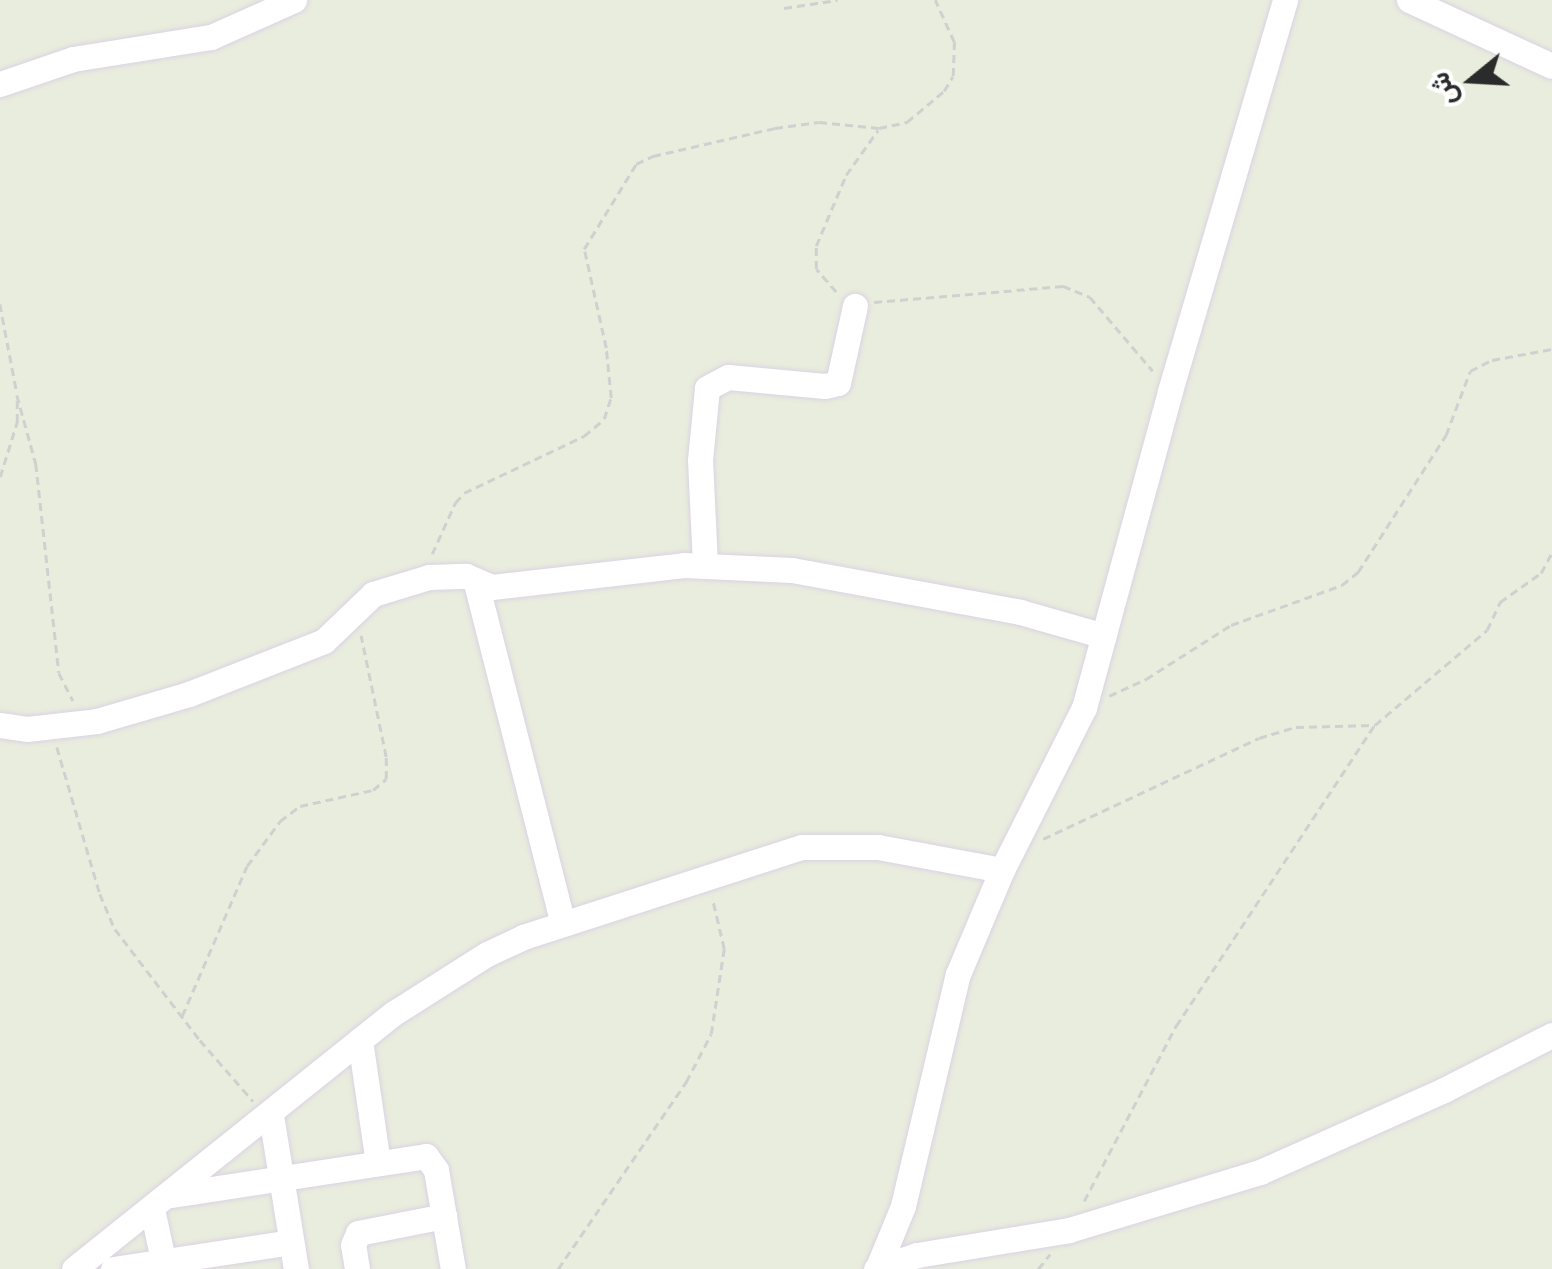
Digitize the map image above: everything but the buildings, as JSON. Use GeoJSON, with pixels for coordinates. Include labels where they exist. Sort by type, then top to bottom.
{"type":"FeatureCollection","features":[{"type":"Feature","properties":{"kind":"street"},"geometry":{"type":"LineString","coordinates":[[0,84],[73,59],[212,36],[294,0]]}},
{"type":"Feature","properties":{"kind":"street"},"geometry":{"type":"LineString","coordinates":[[877,1268],[903,1206],[958,974],[1002,870],[1084,708],[1170,391],[1286,0]]}},
{"type":"Feature","properties":{"kind":"street"},"geometry":{"type":"LineString","coordinates":[[1409,0],[1552,66]]}},
{"type":"Feature","properties":{"kind":"street"},"geometry":{"type":"LineString","coordinates":[[1506,43],[1552,48]]}},
{"type":"Feature","properties":{"kind":"street"},"geometry":{"type":"LineString","coordinates":[[705,565],[700,460],[707,388],[728,377],[838,384],[855,306]]}},
{"type":"Feature","properties":{"kind":"street"},"geometry":{"type":"LineString","coordinates":[[0,725],[52,726],[97,721],[189,694],[316,644],[373,594],[429,577],[466,576],[476,583],[527,585],[647,568],[705,565],[810,573],[1020,612],[1104,636]]}},
{"type":"Feature","properties":{"kind":"street"},"geometry":{"type":"LineString","coordinates":[[476,583],[563,924]]}},
{"type":"Feature","properties":{"kind":"street"},"geometry":{"type":"LineString","coordinates":[[74,1269],[271,1116],[360,1040],[487,954],[763,856],[836,845],[878,847],[1002,870]]}},
{"type":"Feature","properties":{"kind":"street"},"geometry":{"type":"LineString","coordinates":[[877,1268],[917,1256],[1069,1230],[1260,1172],[1444,1090],[1552,1035]]}},
{"type":"Feature","properties":{"kind":"street"},"geometry":{"type":"LineString","coordinates":[[360,1040],[378,1163]]}},
{"type":"Feature","properties":{"kind":"street"},"geometry":{"type":"LineString","coordinates":[[271,1116],[296,1269]]}},
{"type":"Feature","properties":{"kind":"street"},"geometry":{"type":"LineString","coordinates":[[160,1202],[378,1163],[430,1159],[454,1269]]}},
{"type":"Feature","properties":{"kind":"street"},"geometry":{"type":"LineString","coordinates":[[160,1202],[164,1265]]}},
{"type":"Feature","properties":{"kind":"street"},"geometry":{"type":"LineString","coordinates":[[356,1269],[353,1245],[358,1233],[444,1216]]}},
{"type":"Feature","properties":{"kind":"street"},"geometry":{"type":"LineString","coordinates":[[113,1269],[164,1265],[290,1242]]}},
{"type":"Feature","properties":{"kind":"path"},"geometry":{"type":"LineString","coordinates":[[784,8],[837,0]]}},
{"type":"Feature","properties":{"kind":"path"},"geometry":{"type":"LineString","coordinates":[[429,577],[432,550],[455,502],[464,493],[584,436],[604,419],[611,398],[606,348],[584,250],[636,164],[682,148],[774,128],[819,122],[880,128],[907,122],[928,108],[953,76],[954,42],[934,0]]}},
{"type":"Feature","properties":{"kind":"path"},"geometry":{"type":"LineString","coordinates":[[880,128],[846,175],[813,260],[821,278],[855,306],[904,296],[1064,286],[1090,298],[1170,391]]}},
{"type":"Feature","properties":{"kind":"path"},"geometry":{"type":"LineString","coordinates":[[0,304],[17,394],[36,464],[60,673],[73,702],[97,721]]}},
{"type":"Feature","properties":{"kind":"path"},"geometry":{"type":"LineString","coordinates":[[1084,708],[1146,679],[1231,624],[1342,585],[1358,572],[1446,435],[1470,371],[1492,360],[1552,349]]}},
{"type":"Feature","properties":{"kind":"path"},"geometry":{"type":"LineString","coordinates":[[0,477],[16,422],[17,394]]}},
{"type":"Feature","properties":{"kind":"path"},"geometry":{"type":"LineString","coordinates":[[1038,1269],[1069,1230],[1176,1026],[1375,725],[1488,630],[1500,602],[1540,574],[1552,552]]}},
{"type":"Feature","properties":{"kind":"path"},"geometry":{"type":"LineString","coordinates":[[182,1016],[247,866],[280,821],[300,806],[373,790],[386,779],[386,757],[356,608]]}},
{"type":"Feature","properties":{"kind":"path"},"geometry":{"type":"LineString","coordinates":[[1044,839],[1259,738],[1296,727],[1375,725]]}},
{"type":"Feature","properties":{"kind":"path"},"geometry":{"type":"LineString","coordinates":[[52,726],[109,918],[182,1016],[271,1116]]}},
{"type":"Feature","properties":{"kind":"path"},"geometry":{"type":"LineString","coordinates":[[558,1269],[686,1082],[712,1034],[724,949],[706,877]]}}]}
